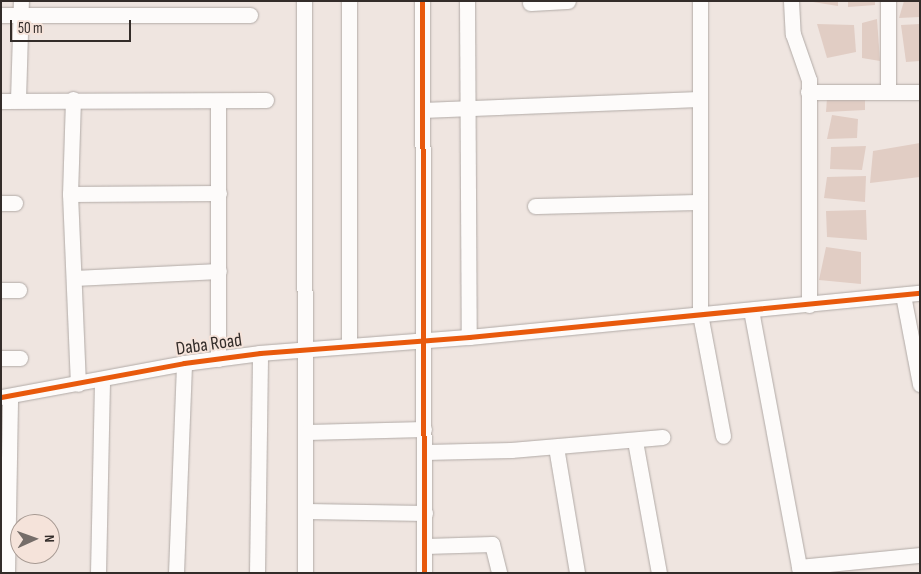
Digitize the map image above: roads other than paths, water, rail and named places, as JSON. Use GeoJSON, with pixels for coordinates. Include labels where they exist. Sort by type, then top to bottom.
{"type":"FeatureCollection","features":[{"type":"Feature","properties":{"kind":"street"},"geometry":{"type":"LineString","coordinates":[[304,1],[303,349],[307,432],[305,573]]}},
{"type":"Feature","properties":{"kind":"street"},"geometry":{"type":"LineString","coordinates":[[349,1],[349,345]]}},
{"type":"Feature","properties":{"kind":"street"},"geometry":{"type":"LineString","coordinates":[[422,1],[424,573]]}},
{"type":"Feature","properties":{"kind":"street"},"geometry":{"type":"LineString","coordinates":[[466,1],[469,337]]}},
{"type":"Feature","properties":{"kind":"street"},"geometry":{"type":"LineString","coordinates":[[530,3],[568,1]]}},
{"type":"Feature","properties":{"kind":"street"},"geometry":{"type":"LineString","coordinates":[[700,1],[698,202],[700,314],[722,436]]}},
{"type":"Feature","properties":{"kind":"street"},"geometry":{"type":"LineString","coordinates":[[791,1],[793,34],[806,65],[808,92],[809,305]]}},
{"type":"Feature","properties":{"kind":"street"},"geometry":{"type":"LineString","coordinates":[[888,1],[888,92]]}},
{"type":"Feature","properties":{"kind":"street"},"geometry":{"type":"LineString","coordinates":[[18,100],[21,8]]}},
{"type":"Feature","properties":{"kind":"street"},"geometry":{"type":"LineString","coordinates":[[1,15],[21,8],[250,15]]}},
{"type":"Feature","properties":{"kind":"street"},"geometry":{"type":"LineString","coordinates":[[808,92],[920,92]]}},
{"type":"Feature","properties":{"kind":"street"},"geometry":{"type":"LineString","coordinates":[[73,99],[70,194],[78,384]]}},
{"type":"Feature","properties":{"kind":"street"},"geometry":{"type":"LineString","coordinates":[[1,101],[73,99],[218,103],[266,100]]}},
{"type":"Feature","properties":{"kind":"street"},"geometry":{"type":"LineString","coordinates":[[422,110],[699,99]]}},
{"type":"Feature","properties":{"kind":"street"},"geometry":{"type":"LineString","coordinates":[[218,103],[218,359]]}},
{"type":"Feature","properties":{"kind":"street"},"geometry":{"type":"LineString","coordinates":[[70,194],[219,193]]}},
{"type":"Feature","properties":{"kind":"street"},"geometry":{"type":"LineString","coordinates":[[535,206],[698,202]]}},
{"type":"Feature","properties":{"kind":"street"},"geometry":{"type":"LineString","coordinates":[[74,278],[219,271]]}},
{"type":"Feature","properties":{"kind":"street"},"geometry":{"type":"LineString","coordinates":[[1,290],[19,290]]}},
{"type":"Feature","properties":{"kind":"street","name":"Daba Road"},"geometry":{"type":"LineString","coordinates":[[6,396],[184,363],[260,353],[469,337],[920,293]]}},
{"type":"Feature","properties":{"kind":"street"},"geometry":{"type":"LineString","coordinates":[[903,295],[920,384]]}},
{"type":"Feature","properties":{"kind":"street"},"geometry":{"type":"LineString","coordinates":[[751,310],[799,570],[920,554]]}},
{"type":"Feature","properties":{"kind":"street"},"geometry":{"type":"LineString","coordinates":[[257,573],[260,353]]}},
{"type":"Feature","properties":{"kind":"street"},"geometry":{"type":"LineString","coordinates":[[1,358],[20,358]]}},
{"type":"Feature","properties":{"kind":"street"},"geometry":{"type":"LineString","coordinates":[[176,573],[184,363]]}},
{"type":"Feature","properties":{"kind":"street"},"geometry":{"type":"LineString","coordinates":[[98,573],[102,379]]}},
{"type":"Feature","properties":{"kind":"street"},"geometry":{"type":"LineString","coordinates":[[6,396],[7,573]]}},
{"type":"Feature","properties":{"kind":"street"},"geometry":{"type":"LineString","coordinates":[[307,432],[424,429]]}},
{"type":"Feature","properties":{"kind":"street"},"geometry":{"type":"LineString","coordinates":[[425,452],[556,447],[662,437]]}},
{"type":"Feature","properties":{"kind":"street"},"geometry":{"type":"LineString","coordinates":[[635,441],[659,573]]}},
{"type":"Feature","properties":{"kind":"street"},"geometry":{"type":"LineString","coordinates":[[556,447],[577,573]]}},
{"type":"Feature","properties":{"kind":"street"},"geometry":{"type":"LineString","coordinates":[[306,511],[425,512]]}},
{"type":"Feature","properties":{"kind":"street"},"geometry":{"type":"LineString","coordinates":[[425,546],[492,544],[499,573]]}}]}
